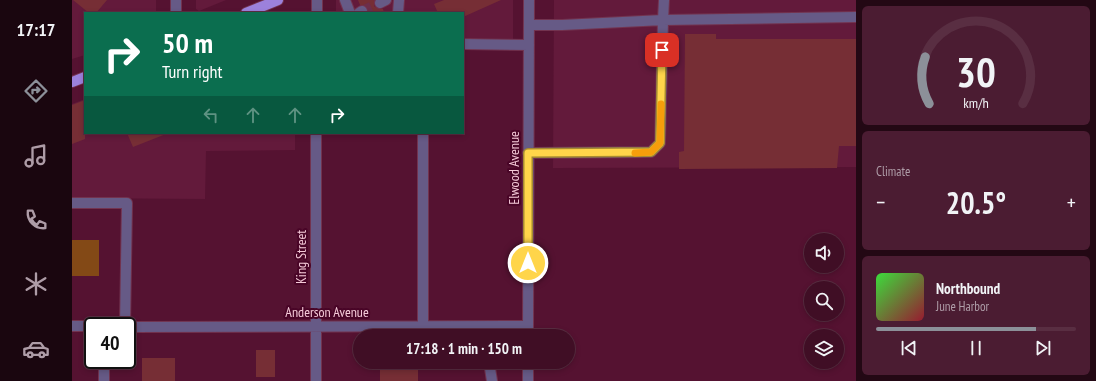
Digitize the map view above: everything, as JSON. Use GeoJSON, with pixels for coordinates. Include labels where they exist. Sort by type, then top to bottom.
{"type":"FeatureCollection","features":[{"type":"Feature","properties":{"kind":"main road"},"geometry":{"type":"LineString","coordinates":[[248,12],[278,0]]}},
{"type":"Feature","properties":{"kind":"main road"},"geometry":{"type":"LineString","coordinates":[[72,82],[84,77]]}},
{"type":"Feature","properties":{"kind":"street"},"geometry":{"type":"LineString","coordinates":[[176,0],[176,12]]}},
{"type":"Feature","properties":{"kind":"street"},"geometry":{"type":"LineString","coordinates":[[317,0],[317,12]]}},
{"type":"Feature","properties":{"kind":"street"},"geometry":{"type":"LineString","coordinates":[[345,0],[350,12]]}},
{"type":"Feature","properties":{"kind":"street"},"geometry":{"type":"LineString","coordinates":[[398,12],[399,0]]}},
{"type":"Feature","properties":{"kind":"street","name":"Elwood Avenue"},"geometry":{"type":"LineString","coordinates":[[528,329],[529,0]]}},
{"type":"Feature","properties":{"kind":"street"},"geometry":{"type":"LineString","coordinates":[[528,153],[651,152],[660,143],[664,0]]}},
{"type":"Feature","properties":{"kind":"street"},"geometry":{"type":"LineString","coordinates":[[529,25],[562,25],[663,20],[856,17]]}},
{"type":"Feature","properties":{"kind":"street"},"geometry":{"type":"LineString","coordinates":[[464,44],[529,45]]}},
{"type":"Feature","properties":{"kind":"street","name":"King Street"},"geometry":{"type":"LineString","coordinates":[[316,134],[316,381]]}},
{"type":"Feature","properties":{"kind":"street"},"geometry":{"type":"LineString","coordinates":[[423,134],[423,326]]}},
{"type":"Feature","properties":{"kind":"street"},"geometry":{"type":"LineString","coordinates":[[72,203],[127,203],[126,317]]}},
{"type":"Feature","properties":{"kind":"street"},"geometry":{"type":"LineString","coordinates":[[72,326],[84,326]]}},
{"type":"Feature","properties":{"kind":"street","name":"Anderson Avenue"},"geometry":{"type":"LineString","coordinates":[[136,326],[423,326],[463,329]]}},
{"type":"Feature","properties":{"kind":"street"},"geometry":{"type":"LineString","coordinates":[[104,369],[104,381]]}},
{"type":"Feature","properties":{"kind":"street"},"geometry":{"type":"LineString","coordinates":[[490,369],[492,381]]}},
{"type":"Feature","properties":{"kind":"street"},"geometry":{"type":"LineString","coordinates":[[528,369],[528,381]]}},
{"type":"Feature","properties":{"kind":"shaded area"},"geometry":{"type":"Polygon","coordinates":[[[72,0],[156,0],[156,12],[84,12],[84,55],[72,59],[72,0]]]}},
{"type":"Feature","properties":{"kind":"shaded area"},"geometry":{"type":"Polygon","coordinates":[[[196,0],[226,0],[199,11],[196,9],[196,0]]]}},
{"type":"Feature","properties":{"kind":"shaded area"},"geometry":{"type":"Polygon","coordinates":[[[336,0],[513,0],[513,39],[464,38],[464,12],[336,12],[336,0]]]}},
{"type":"Feature","properties":{"kind":"shaded area"},"geometry":{"type":"Polygon","coordinates":[[[554,0],[856,0],[856,167],[553,168],[554,0]]]}},
{"type":"Feature","properties":{"kind":"shaded area"},"geometry":{"type":"Polygon","coordinates":[[[84,99],[84,134],[295,134],[295,150],[206,151],[205,199],[72,198],[72,104],[84,99]]]}},
{"type":"Feature","properties":{"kind":"shaded area"},"geometry":{"type":"Polygon","coordinates":[[[72,240],[99,240],[99,276],[72,276],[72,240]]]}},
{"type":"Feature","properties":{"kind":"building"},"geometry":{"type":"Polygon","coordinates":[[[73,0],[107,0],[97,12],[88,12],[73,0]]]}},
{"type":"Feature","properties":{"kind":"building"},"geometry":{"type":"Polygon","coordinates":[[[358,0],[374,0],[374,6],[379,9],[383,9],[384,12],[368,12],[367,7],[360,5],[358,0]]]}},
{"type":"Feature","properties":{"kind":"building"},"geometry":{"type":"Polygon","coordinates":[[[444,0],[501,0],[464,17],[464,12],[438,12],[434,4],[444,0]]]}},
{"type":"Feature","properties":{"kind":"building"},"geometry":{"type":"Polygon","coordinates":[[[685,34],[716,34],[716,39],[856,39],[856,146],[839,146],[837,168],[679,169],[679,152],[684,151],[685,34]]]}},
{"type":"Feature","properties":{"kind":"building"},"geometry":{"type":"Polygon","coordinates":[[[84,100],[85,139],[72,144],[72,105],[84,100]]]}},
{"type":"Feature","properties":{"kind":"building"},"geometry":{"type":"Polygon","coordinates":[[[127,134],[166,134],[133,147],[127,134]]]}},
{"type":"Feature","properties":{"kind":"building"},"geometry":{"type":"Polygon","coordinates":[[[256,350],[275,350],[275,377],[256,377],[256,350]]]}},
{"type":"Feature","properties":{"kind":"building"},"geometry":{"type":"Polygon","coordinates":[[[142,358],[175,358],[175,381],[142,381],[142,358]]]}},
{"type":"Feature","properties":{"kind":"building"},"geometry":{"type":"Polygon","coordinates":[[[380,369],[418,369],[418,381],[380,381],[380,369]]]}},
{"type":"Feature","properties":{"kind":"tunnel"},"geometry":{"type":"LineString","coordinates":[[362,11],[380,3]]}},
{"type":"Feature","properties":{"kind":"slow traffic"},"geometry":{"type":"LineString","coordinates":[[635,153],[651,152],[660,143],[661,104]]}},
{"type":"Feature","properties":{"kind":"route"},"geometry":{"type":"LineString","coordinates":[[528,263],[528,153],[651,152],[660,143],[662,50]]}}]}
